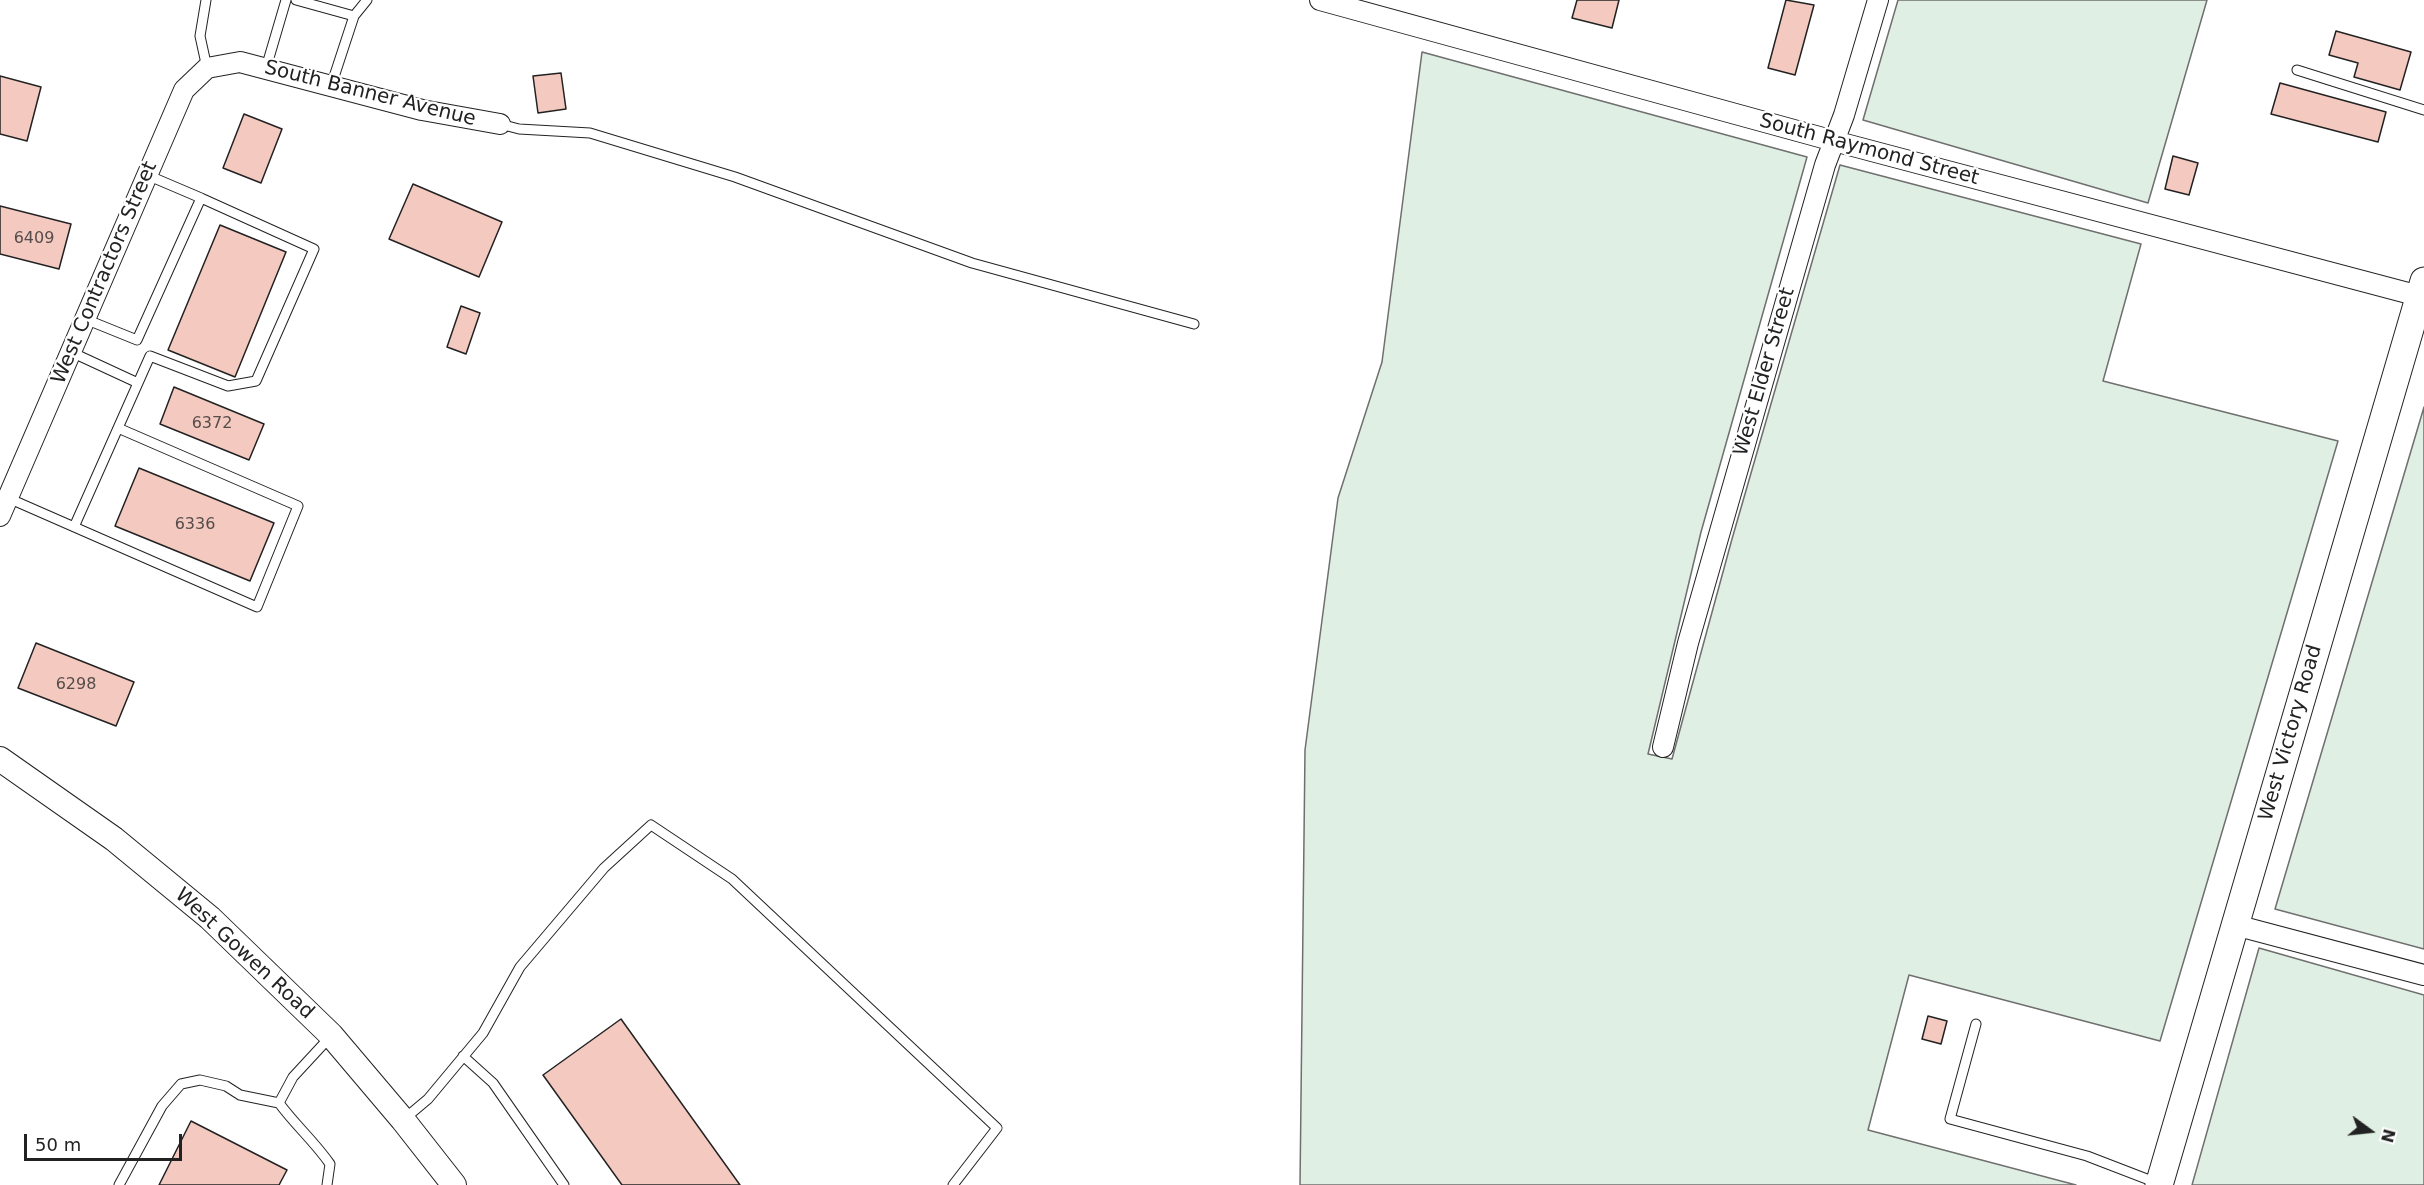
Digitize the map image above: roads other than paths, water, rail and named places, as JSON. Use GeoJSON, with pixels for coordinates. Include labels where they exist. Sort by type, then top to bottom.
{"type":"FeatureCollection","features":[{"type":"Feature","properties":{"kind":"main road","name":"West Victory Road"},"geometry":{"type":"LineString","coordinates":[[2159,1184],[2422,289]]}},
{"type":"Feature","properties":{"kind":"street","name":"South Raymond Street"},"geometry":{"type":"LineString","coordinates":[[1320,0],[1834,141],[2422,289]]}},
{"type":"Feature","properties":{"kind":"street","name":"West Elder Street"},"geometry":{"type":"LineString","coordinates":[[1663,747],[1688,643],[1825,165],[1844,115],[1878,0]]}},
{"type":"Feature","properties":{"kind":"street","name":"South Banner Avenue"},"geometry":{"type":"LineString","coordinates":[[207,68],[240,62],[422,110],[500,124]]}},
{"type":"Feature","properties":{"kind":"street","name":"West Contractors Street"},"geometry":{"type":"LineString","coordinates":[[0,516],[184,90],[207,68]]}},
{"type":"Feature","properties":{"kind":"street","name":"West Gowen Road"},"geometry":{"type":"LineString","coordinates":[[0,759],[114,839],[210,918],[331,1035],[404,1120],[454,1185]]}},
{"type":"Feature","properties":{"kind":"street"},"geometry":{"type":"LineString","coordinates":[[2235,925],[2424,975]]}},
{"type":"Feature","properties":{"kind":"lane"},"geometry":{"type":"LineString","coordinates":[[206,0],[200,36],[207,68]]}},
{"type":"Feature","properties":{"kind":"lane"},"geometry":{"type":"LineString","coordinates":[[266,68],[286,0]]}},
{"type":"Feature","properties":{"kind":"lane"},"geometry":{"type":"LineString","coordinates":[[296,0],[354,16]]}},
{"type":"Feature","properties":{"kind":"lane"},"geometry":{"type":"LineString","coordinates":[[331,86],[354,16],[367,0]]}},
{"type":"Feature","properties":{"kind":"lane"},"geometry":{"type":"LineString","coordinates":[[2297,70],[2424,110]]}},
{"type":"Feature","properties":{"kind":"lane"},"geometry":{"type":"LineString","coordinates":[[500,124],[519,129],[590,133],[735,177],[972,263],[1194,324]]}},
{"type":"Feature","properties":{"kind":"lane"},"geometry":{"type":"LineString","coordinates":[[85,319],[137,340],[150,356],[228,386],[256,381],[314,249],[147,175]]}},
{"type":"Feature","properties":{"kind":"lane"},"geometry":{"type":"LineString","coordinates":[[137,340],[201,198]]}},
{"type":"Feature","properties":{"kind":"lane"},"geometry":{"type":"LineString","coordinates":[[71,352],[138,383]]}},
{"type":"Feature","properties":{"kind":"lane"},"geometry":{"type":"LineString","coordinates":[[74,527],[150,356]]}},
{"type":"Feature","properties":{"kind":"lane"},"geometry":{"type":"LineString","coordinates":[[8,498],[257,607],[298,506],[118,428]]}},
{"type":"Feature","properties":{"kind":"lane"},"geometry":{"type":"LineString","coordinates":[[404,1120],[428,1099],[483,1033],[520,967],[604,868],[651,825],[732,879],[997,1128],[953,1185]]}},
{"type":"Feature","properties":{"kind":"lane"},"geometry":{"type":"LineString","coordinates":[[1976,1024],[1950,1119],[2087,1156],[2159,1184]]}},
{"type":"Feature","properties":{"kind":"lane"},"geometry":{"type":"LineString","coordinates":[[279,1104],[293,1077],[331,1035]]}},
{"type":"Feature","properties":{"kind":"lane"},"geometry":{"type":"LineString","coordinates":[[463,1056],[494,1083],[564,1185]]}},
{"type":"Feature","properties":{"kind":"lane"},"geometry":{"type":"LineString","coordinates":[[119,1185],[162,1106],[181,1084],[200,1080],[226,1086],[240,1095],[279,1104],[295,1124],[315,1142],[330,1164],[327,1185]]}}]}
